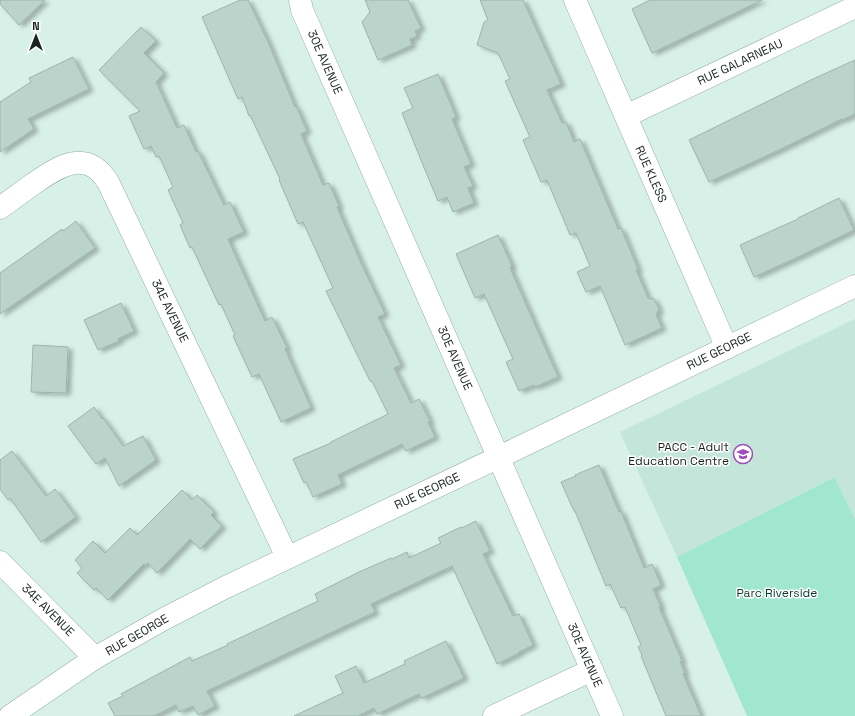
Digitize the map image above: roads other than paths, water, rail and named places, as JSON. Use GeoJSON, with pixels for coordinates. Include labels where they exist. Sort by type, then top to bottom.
{"type":"FeatureCollection","features":[{"type":"Feature","properties":{"kind":"street","name":"30E AVENUE"},"geometry":{"type":"LineString","coordinates":[[300,0],[302,10],[612,716]]}},
{"type":"Feature","properties":{"kind":"street","name":"RUE KLESS"},"geometry":{"type":"LineString","coordinates":[[575,0],[727,348]]}},
{"type":"Feature","properties":{"kind":"street","name":"RUE GALARNEAU"},"geometry":{"type":"LineString","coordinates":[[626,116],[855,7]]}},
{"type":"Feature","properties":{"kind":"street","name":"34E AVENUE"},"geometry":{"type":"LineString","coordinates":[[0,208],[55,169],[67,164],[85,163],[95,167],[102,173],[108,182],[287,557]]}},
{"type":"Feature","properties":{"kind":"street","name":"RUE GEORGE"},"geometry":{"type":"LineString","coordinates":[[10,716],[95,658],[162,620],[224,588],[499,458],[855,286]]}},
{"type":"Feature","properties":{"kind":"street","name":"34E AVENUE"},"geometry":{"type":"LineString","coordinates":[[0,562],[95,658]]}},
{"type":"Feature","properties":{"kind":"street"},"geometry":{"type":"LineString","coordinates":[[494,716],[592,670]]}},
{"type":"Feature","properties":{"kind":"place","name":"PACC - Adult Education Centre"},"geometry":{"type":"Point","coordinates":[743,454]}},
{"type":"Feature","properties":{"kind":"park label","name":"Parc Riverside"},"geometry":{"type":"Point","coordinates":[777,593]}}]}
